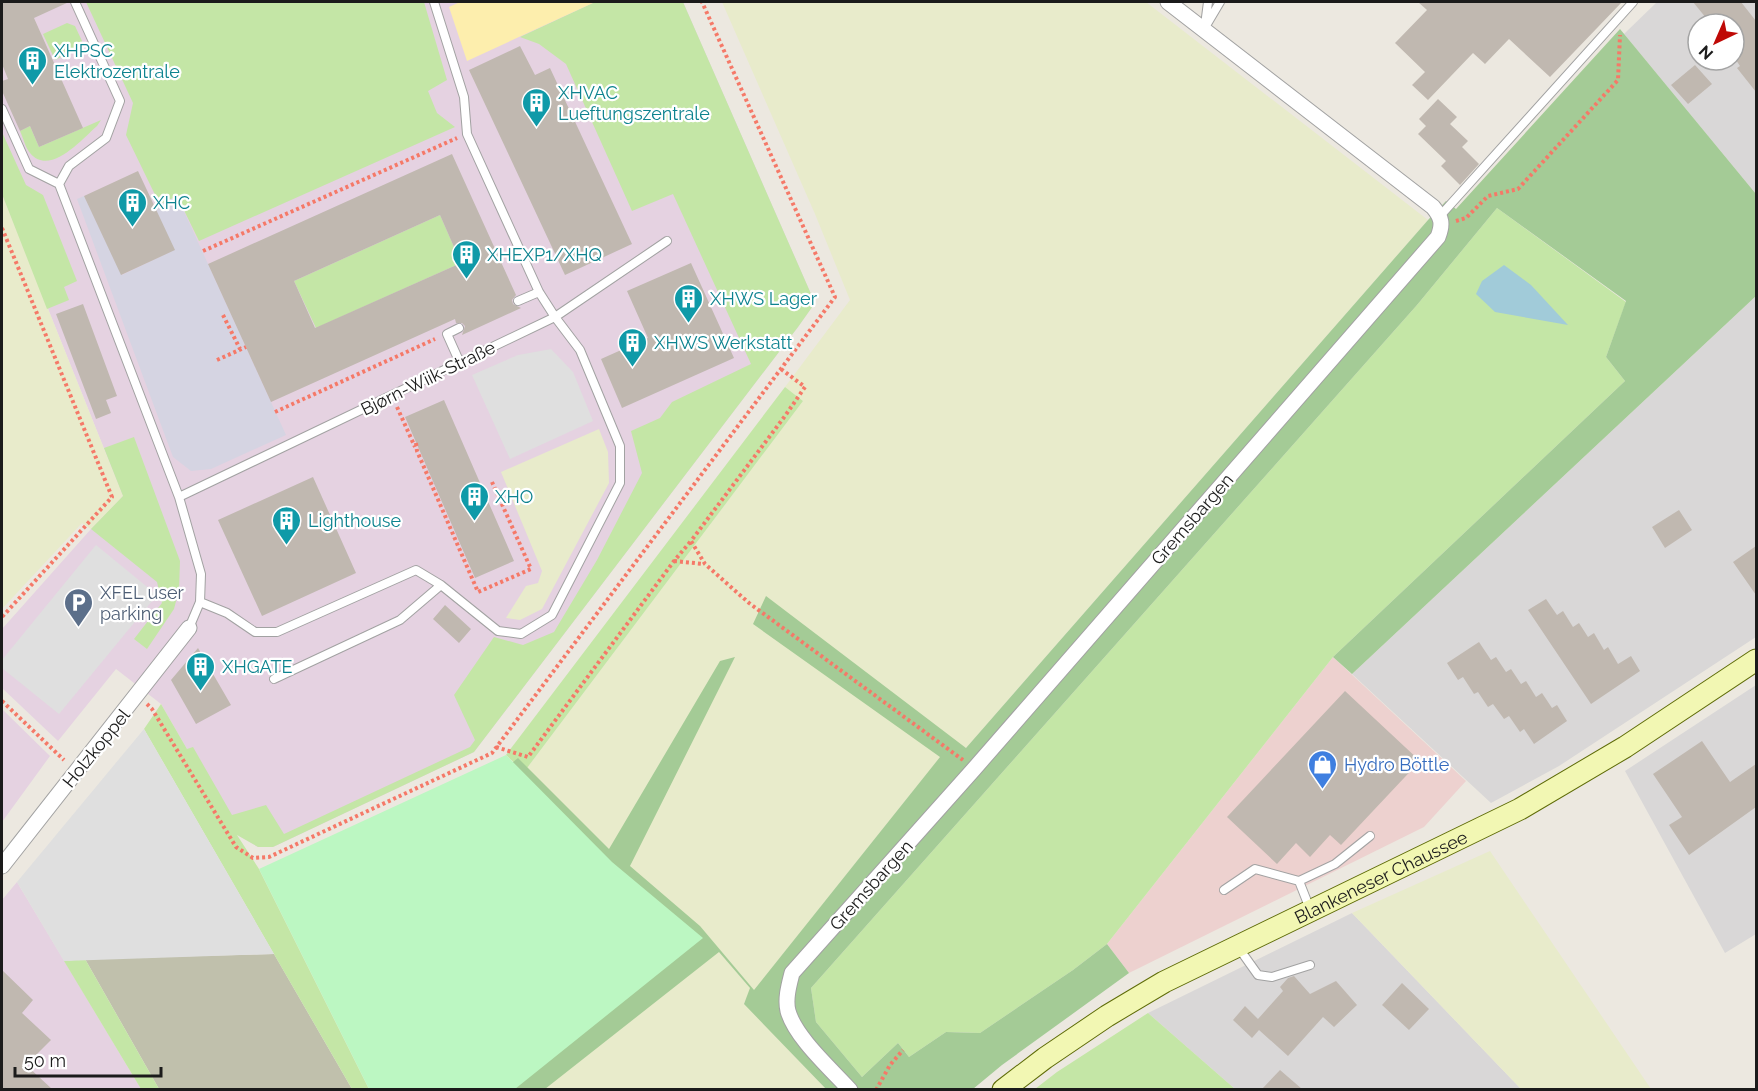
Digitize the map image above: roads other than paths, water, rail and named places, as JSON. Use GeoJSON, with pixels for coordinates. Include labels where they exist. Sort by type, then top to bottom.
{"type":"FeatureCollection","features":[{"type":"Feature","properties":{"kind":"main road","name":"Blankeneser Chaussee"},"geometry":{"type":"LineString","coordinates":[[1003,1089],[1107,1016],[1164,982],[1520,809],[1625,747],[1756,660]]}},
{"type":"Feature","properties":{"kind":"street"},"geometry":{"type":"LineString","coordinates":[[1168,2],[1433,207],[1442,221]]}},
{"type":"Feature","properties":{"kind":"street","name":"Gremsbargen"},"geometry":{"type":"LineString","coordinates":[[850,1089],[796,1030],[788,1010],[787,990],[792,974],[1438,237],[1442,221]]}},
{"type":"Feature","properties":{"kind":"street","name":"Holzkoppel"},"geometry":{"type":"LineString","coordinates":[[2,866],[189,628]]}},
{"type":"Feature","properties":{"kind":"lane"},"geometry":{"type":"LineString","coordinates":[[59,184],[69,166],[106,138],[120,101],[75,2]]}},
{"type":"Feature","properties":{"kind":"lane"},"geometry":{"type":"LineString","coordinates":[[200,602],[227,613],[255,632],[277,632],[416,570],[441,585],[498,630],[521,634],[552,615],[620,483],[620,446],[580,350],[539,292],[467,134],[464,97],[434,2]]}},
{"type":"Feature","properties":{"kind":"lane"},"geometry":{"type":"LineString","coordinates":[[1204,29],[1208,2]]}},
{"type":"Feature","properties":{"kind":"lane"},"geometry":{"type":"LineString","coordinates":[[1204,29],[1220,2]]}},
{"type":"Feature","properties":{"kind":"lane"},"geometry":{"type":"LineString","coordinates":[[1442,221],[1633,2]]}},
{"type":"Feature","properties":{"kind":"lane"},"geometry":{"type":"LineString","coordinates":[[2,110],[28,169],[59,184],[179,497],[201,574],[200,602],[189,628]]}},
{"type":"Feature","properties":{"kind":"lane","name":"Bjørn-Wiik-Straße"},"geometry":{"type":"LineString","coordinates":[[179,497],[555,317],[667,241]]}},
{"type":"Feature","properties":{"kind":"lane"},"geometry":{"type":"LineString","coordinates":[[518,301],[539,292]]}},
{"type":"Feature","properties":{"kind":"lane"},"geometry":{"type":"LineString","coordinates":[[459,328],[447,334],[460,363]]}},
{"type":"Feature","properties":{"kind":"lane"},"geometry":{"type":"LineString","coordinates":[[273,679],[400,620],[441,585]]}},
{"type":"Feature","properties":{"kind":"lane"},"geometry":{"type":"LineString","coordinates":[[1224,890],[1255,869],[1299,881],[1335,864],[1370,836]]}},
{"type":"Feature","properties":{"kind":"lane"},"geometry":{"type":"LineString","coordinates":[[1299,881],[1311,911]]}},
{"type":"Feature","properties":{"kind":"lane"},"geometry":{"type":"LineString","coordinates":[[1238,946],[1258,975],[1272,976],[1310,964]]}},
{"type":"Feature","properties":{"kind":"water"},"geometry":{"type":"Polygon","coordinates":[[[1504,265],[1531,285],[1568,325],[1495,312],[1476,294],[1482,281],[1504,265]]]}},
{"type":"Feature","properties":{"kind":"place","name":"XHPSC Elektrozentrale"},"geometry":{"type":"Point","coordinates":[33,86]}},
{"type":"Feature","properties":{"kind":"place","name":"XHVAC Lueftungszentrale"},"geometry":{"type":"Point","coordinates":[537,128]}},
{"type":"Feature","properties":{"kind":"place","name":"XHC"},"geometry":{"type":"Point","coordinates":[132,228]}},
{"type":"Feature","properties":{"kind":"place","name":"XHEXP1/XHQ"},"geometry":{"type":"Point","coordinates":[466,280]}},
{"type":"Feature","properties":{"kind":"place","name":"XHWS Lager"},"geometry":{"type":"Point","coordinates":[689,324]}},
{"type":"Feature","properties":{"kind":"place","name":"XHWS Werkstatt"},"geometry":{"type":"Point","coordinates":[633,368]}},
{"type":"Feature","properties":{"kind":"place","name":"XHO"},"geometry":{"type":"Point","coordinates":[474,522]}},
{"type":"Feature","properties":{"kind":"place","name":"Lighthouse"},"geometry":{"type":"Point","coordinates":[287,546]}},
{"type":"Feature","properties":{"kind":"place","name":"XFEL user parking"},"geometry":{"type":"Point","coordinates":[79,628]}},
{"type":"Feature","properties":{"kind":"place","name":"XHGATE"},"geometry":{"type":"Point","coordinates":[201,692]}},
{"type":"Feature","properties":{"kind":"place","name":"Hydro Böttle"},"geometry":{"type":"Point","coordinates":[1323,790]}}]}
